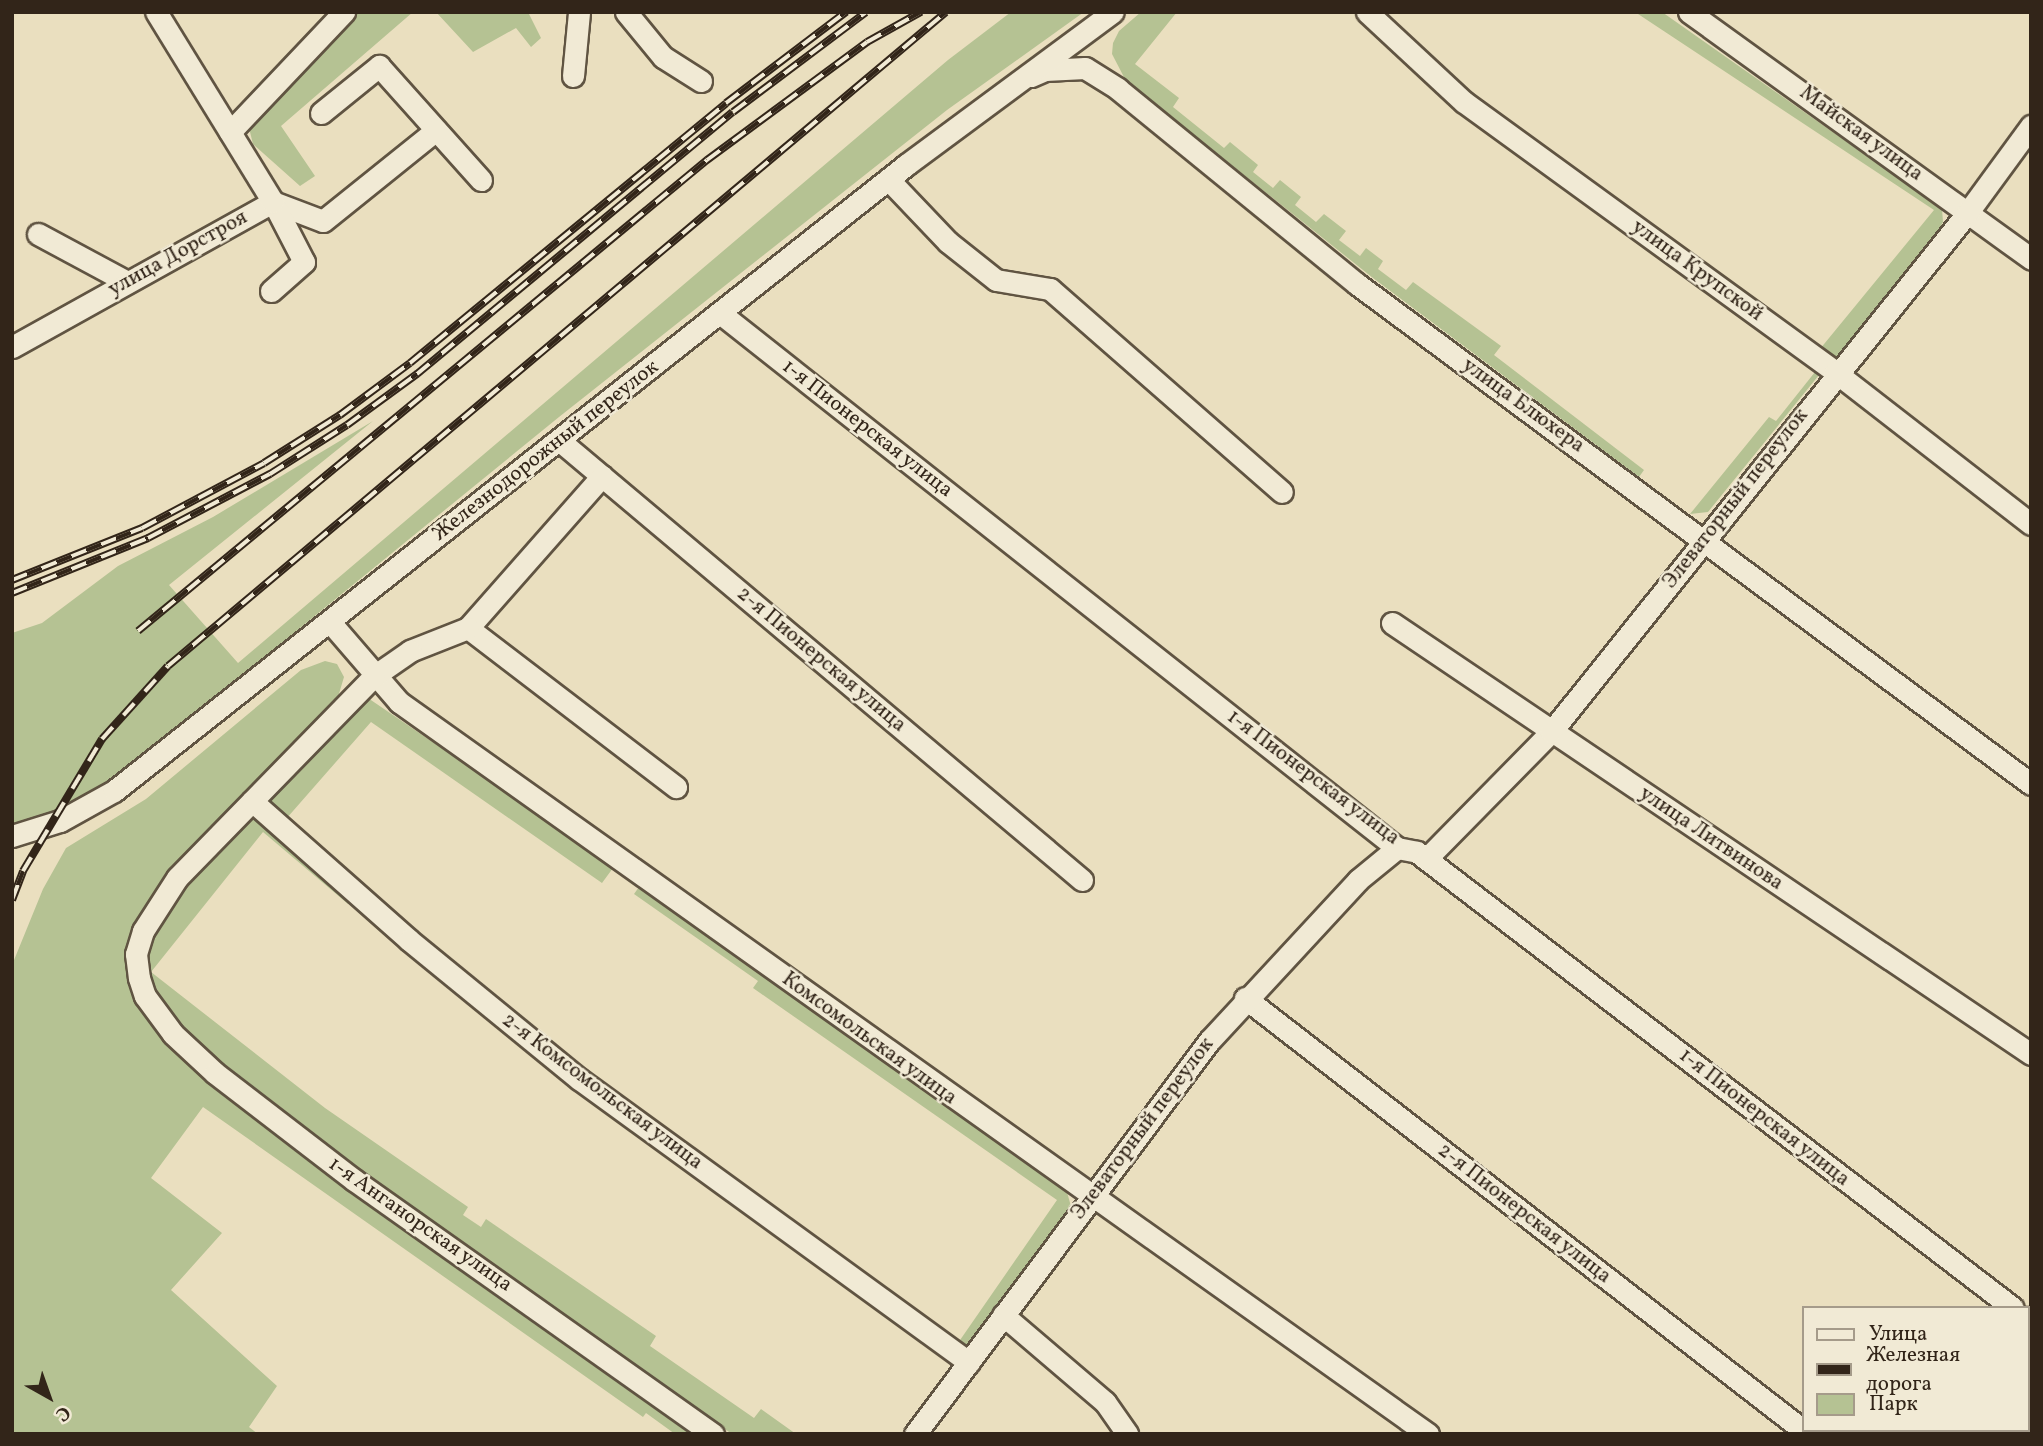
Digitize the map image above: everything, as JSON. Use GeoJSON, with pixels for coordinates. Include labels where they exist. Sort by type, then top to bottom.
{"type":"FeatureCollection","features":[{"type":"Feature","properties":{"kind":"street","name":"улица Дорстроя"},"geometry":{"type":"LineString","coordinates":[[12,347],[273,202],[156,12]]}},
{"type":"Feature","properties":{"kind":"street"},"geometry":{"type":"LineString","coordinates":[[230,132],[344,12]]}},
{"type":"Feature","properties":{"kind":"street"},"geometry":{"type":"LineString","coordinates":[[573,76],[579,12]]}},
{"type":"Feature","properties":{"kind":"street"},"geometry":{"type":"LineString","coordinates":[[626,12],[663,57],[701,81]]}},
{"type":"Feature","properties":{"kind":"street"},"geometry":{"type":"LineString","coordinates":[[1009,85],[1045,70],[1085,68],[1092,39],[1114,12]]}},
{"type":"Feature","properties":{"kind":"street"},"geometry":{"type":"LineString","coordinates":[[1009,85],[1114,12]]}},
{"type":"Feature","properties":{"kind":"street","name":"улица Крупской"},"geometry":{"type":"LineString","coordinates":[[1367,12],[1464,102],[1835,372],[2031,524]]}},
{"type":"Feature","properties":{"kind":"street","name":"Майская улица"},"geometry":{"type":"LineString","coordinates":[[1689,12],[2031,259]]}},
{"type":"Feature","properties":{"kind":"street"},"geometry":{"type":"LineString","coordinates":[[321,113],[379,66],[481,180]]}},
{"type":"Feature","properties":{"kind":"street","name":"улица Блюхера"},"geometry":{"type":"LineString","coordinates":[[1085,68],[1118,89],[1357,284],[2031,784]]}},
{"type":"Feature","properties":{"kind":"street","name":"Железнодорожный переулок"},"geometry":{"type":"LineString","coordinates":[[12,836],[79,812],[114,791],[1009,85]]}},
{"type":"Feature","properties":{"kind":"street","name":"Элеваторный переулок"},"geometry":{"type":"LineString","coordinates":[[1426,859],[1550,732],[1835,372],[1968,212],[2031,126]]}},
{"type":"Feature","properties":{"kind":"street"},"geometry":{"type":"LineString","coordinates":[[273,202],[323,221],[436,130]]}},
{"type":"Feature","properties":{"kind":"street"},"geometry":{"type":"LineString","coordinates":[[888,179],[948,242],[996,280],[1050,289],[1282,492]]}},
{"type":"Feature","properties":{"kind":"street"},"geometry":{"type":"LineString","coordinates":[[271,291],[304,262],[273,202]]}},
{"type":"Feature","properties":{"kind":"street"},"geometry":{"type":"LineString","coordinates":[[38,234],[127,282]]}},
{"type":"Feature","properties":{"kind":"street","name":"1-я Пионерская улица"},"geometry":{"type":"LineString","coordinates":[[720,313],[1397,848],[1426,859],[2010,1306]]}},
{"type":"Feature","properties":{"kind":"street","name":"2-я Пионерская улица"},"geometry":{"type":"LineString","coordinates":[[560,440],[1082,880]]}},
{"type":"Feature","properties":{"kind":"street"},"geometry":{"type":"LineString","coordinates":[[252,801],[374,676],[410,650],[468,628],[602,476]]}},
{"type":"Feature","properties":{"kind":"street","name":"Комсомольская улица"},"geometry":{"type":"LineString","coordinates":[[330,622],[399,702],[1428,1434]]}},
{"type":"Feature","properties":{"kind":"street","name":"улица Литвинова"},"geometry":{"type":"LineString","coordinates":[[1392,623],[2031,1054]]}},
{"type":"Feature","properties":{"kind":"street"},"geometry":{"type":"LineString","coordinates":[[468,628],[677,787]]}},
{"type":"Feature","properties":{"kind":"street","name":"1-я Анганорская улица"},"geometry":{"type":"LineString","coordinates":[[252,801],[177,878],[152,911],[136,954],[145,996],[173,1034],[277,1123],[713,1434]]}},
{"type":"Feature","properties":{"kind":"street","name":"2-я Комсомольская улица"},"geometry":{"type":"LineString","coordinates":[[252,801],[409,940],[579,1079],[968,1362]]}},
{"type":"Feature","properties":{"kind":"street","name":"Элеваторный переулок"},"geometry":{"type":"LineString","coordinates":[[915,1434],[1245,998],[1358,880],[1397,848]]}},
{"type":"Feature","properties":{"kind":"street","name":"2-я Пионерская улица"},"geometry":{"type":"LineString","coordinates":[[1245,998],[1801,1428]]}},
{"type":"Feature","properties":{"kind":"street"},"geometry":{"type":"LineString","coordinates":[[1003,1315],[1105,1402],[1127,1434]]}},
{"type":"Feature","properties":{"kind":"green space"},"geometry":{"type":"Polygon","coordinates":[[[354,12],[413,12],[281,126],[315,176],[300,186],[253,144],[247,120],[354,12]]]}},
{"type":"Feature","properties":{"kind":"green space"},"geometry":{"type":"Polygon","coordinates":[[[436,12],[528,12],[541,38],[531,47],[516,28],[473,52],[436,12]]]}},
{"type":"Feature","properties":{"kind":"green space"},"geometry":{"type":"Polygon","coordinates":[[[1011,12],[1084,12],[947,110],[559,417],[241,676],[103,798],[12,832],[12,633],[42,623],[118,566],[213,517],[373,421],[169,585],[238,663],[948,60],[1011,12]]]}},
{"type":"Feature","properties":{"kind":"green space"},"geometry":{"type":"Polygon","coordinates":[[[1141,12],[1177,12],[1135,64],[1179,98],[1173,107],[1224,148],[1230,142],[1258,165],[1253,172],[1273,188],[1280,180],[1301,197],[1295,205],[1316,222],[1324,214],[1346,231],[1339,240],[1360,256],[1366,248],[1383,261],[1378,269],[1406,290],[1413,282],[1501,346],[1494,355],[1644,470],[1639,477],[1373,278],[1126,81],[1112,54],[1113,43],[1119,31],[1141,12]]]}},
{"type":"Feature","properties":{"kind":"green space"},"geometry":{"type":"Polygon","coordinates":[[[1635,12],[1662,12],[1942,209],[1943,222],[1936,235],[1836,362],[1820,349],[1934,210],[1635,12]]]}},
{"type":"Feature","properties":{"kind":"green space"},"geometry":{"type":"Polygon","coordinates":[[[1815,372],[1819,375],[1708,512],[1690,514],[1769,417],[1776,421],[1815,372]]]}},
{"type":"Feature","properties":{"kind":"green space"},"geometry":{"type":"Polygon","coordinates":[[[325,661],[337,664],[344,677],[338,697],[323,718],[164,878],[140,915],[127,962],[135,998],[157,1028],[696,1434],[675,1434],[646,1413],[643,1417],[203,1107],[151,1178],[222,1233],[171,1290],[277,1386],[249,1427],[258,1434],[12,1434],[12,965],[43,889],[66,848],[146,799],[301,670],[325,661]]]}},
{"type":"Feature","properties":{"kind":"green space"},"geometry":{"type":"Polygon","coordinates":[[[365,696],[613,868],[602,883],[371,722],[286,819],[266,801],[365,696]]]}},
{"type":"Feature","properties":{"kind":"green space"},"geometry":{"type":"Polygon","coordinates":[[[254,812],[353,899],[348,904],[263,832],[151,972],[325,1108],[468,1207],[463,1215],[481,1227],[486,1219],[656,1336],[650,1346],[754,1418],[761,1409],[796,1434],[732,1434],[365,1180],[207,1059],[149,989],[145,951],[153,927],[187,878],[254,812]]]}},
{"type":"Feature","properties":{"kind":"green space"},"geometry":{"type":"Polygon","coordinates":[[[639,887],[1067,1192],[1072,1210],[968,1351],[958,1343],[1057,1200],[753,988],[758,981],[634,894],[639,887]]]}},
{"type":"Feature","properties":{"kind":"railway"},"geometry":{"type":"LineString","coordinates":[[12,580],[142,528],[264,463],[340,415],[410,363],[726,103],[846,12]]}},
{"type":"Feature","properties":{"kind":"railway"},"geometry":{"type":"LineString","coordinates":[[12,593],[148,538],[270,474],[347,425],[417,374],[733,112],[866,12]]}},
{"type":"Feature","properties":{"kind":"railway"},"geometry":{"type":"LineString","coordinates":[[138,631],[707,160],[867,42],[921,12]]}},
{"type":"Feature","properties":{"kind":"railway"},"geometry":{"type":"LineString","coordinates":[[12,900],[23,871],[102,739],[168,666],[946,12]]}}]}
